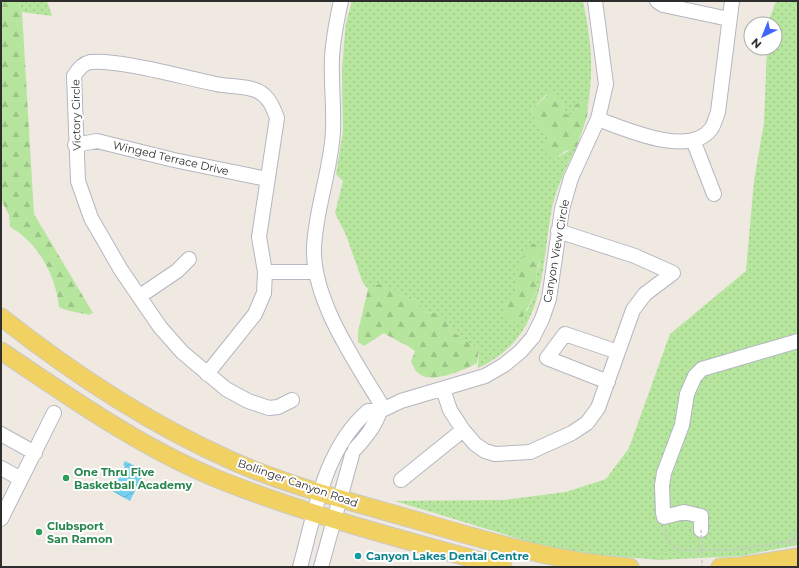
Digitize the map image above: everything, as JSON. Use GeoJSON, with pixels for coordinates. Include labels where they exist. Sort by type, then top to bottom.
{"type":"FeatureCollection","features":[{"type":"Feature","properties":{"kind":"main road","name":"Bollinger Canyon Road"},"geometry":{"type":"LineString","coordinates":[[1,317],[81,377],[134,411],[179,436],[229,460],[321,493],[514,549],[566,560],[630,567]]}},
{"type":"Feature","properties":{"kind":"main road","name":"Bollinger Canyon Road"},"geometry":{"type":"LineString","coordinates":[[1,351],[122,430],[167,455],[219,479],[334,518],[503,567]]}},
{"type":"Feature","properties":{"kind":"main road"},"geometry":{"type":"LineString","coordinates":[[720,567],[798,557]]}},
{"type":"Feature","properties":{"kind":"street"},"geometry":{"type":"LineString","coordinates":[[321,567],[339,498],[355,453],[376,423],[382,410],[331,320],[316,272],[314,248],[319,210],[328,173],[333,130],[332,57],[341,1]]}},
{"type":"Feature","properties":{"kind":"street","name":"Canyon View Circle"},"geometry":{"type":"LineString","coordinates":[[300,567],[321,493],[334,456],[346,433],[368,411],[382,410],[401,401],[484,376],[504,366],[521,351],[533,337],[542,319],[549,299],[562,208],[571,178],[598,119],[606,84],[596,1]]}},
{"type":"Feature","properties":{"kind":"street"},"geometry":{"type":"LineString","coordinates":[[657,1],[663,5],[729,20]]}},
{"type":"Feature","properties":{"kind":"street"},"geometry":{"type":"LineString","coordinates":[[598,119],[626,130],[669,142],[685,143],[711,129],[718,112],[732,1]]}},
{"type":"Feature","properties":{"kind":"street","name":"Victory Circle"},"geometry":{"type":"LineString","coordinates":[[88,62],[136,66],[217,84],[258,91],[266,97],[273,107],[276,118],[259,237],[265,272],[264,293],[255,314],[207,374],[182,352],[160,327],[91,218],[78,181],[75,145],[74,76],[80,67],[88,62]]}},
{"type":"Feature","properties":{"kind":"street"},"geometry":{"type":"LineString","coordinates":[[693,140],[714,194]]}},
{"type":"Feature","properties":{"kind":"street","name":"Winged Terrace Drive"},"geometry":{"type":"LineString","coordinates":[[75,145],[98,141],[174,160],[267,179]]}},
{"type":"Feature","properties":{"kind":"street"},"geometry":{"type":"LineString","coordinates":[[443,389],[450,410],[463,430],[475,444],[485,452],[495,454],[530,452],[572,433],[587,423],[598,408],[633,310],[645,294],[673,273],[634,256],[558,231]]}},
{"type":"Feature","properties":{"kind":"street"},"geometry":{"type":"LineString","coordinates":[[140,296],[177,271],[189,259]]}},
{"type":"Feature","properties":{"kind":"street"},"geometry":{"type":"LineString","coordinates":[[265,272],[316,272]]}},
{"type":"Feature","properties":{"kind":"street"},"geometry":{"type":"LineString","coordinates":[[608,382],[547,358],[565,334],[618,352]]}},
{"type":"Feature","properties":{"kind":"street"},"geometry":{"type":"LineString","coordinates":[[701,530],[700,516],[684,512],[664,517],[662,485],[664,473],[682,425],[687,394],[695,376],[702,369],[798,341]]}},
{"type":"Feature","properties":{"kind":"street"},"geometry":{"type":"LineString","coordinates":[[207,374],[226,389],[248,401],[269,408],[278,408],[292,400]]}},
{"type":"Feature","properties":{"kind":"street"},"geometry":{"type":"LineString","coordinates":[[1,519],[54,413]]}},
{"type":"Feature","properties":{"kind":"street"},"geometry":{"type":"LineString","coordinates":[[401,480],[463,430]]}},
{"type":"Feature","properties":{"kind":"street"},"geometry":{"type":"LineString","coordinates":[[1,434],[35,453]]}},
{"type":"Feature","properties":{"kind":"street"},"geometry":{"type":"LineString","coordinates":[[1,468],[22,479]]}},
{"type":"Feature","properties":{"kind":"path"},"geometry":{"type":"LineString","coordinates":[[664,517],[666,535],[670,543],[676,548],[680,549],[732,550],[798,540]]}},
{"type":"Feature","properties":{"kind":"path"},"geometry":{"type":"LineString","coordinates":[[701,530],[702,567]]}},
{"type":"Feature","properties":{"kind":"path"},"geometry":{"type":"LineString","coordinates":[[791,542],[798,530]]}},
{"type":"Feature","properties":{"kind":"green space"},"geometry":{"type":"Polygon","coordinates":[[[1,1],[18,1],[22,12],[34,214],[93,313],[89,315],[59,307],[50,272],[44,261],[29,241],[10,227],[9,215],[1,200],[1,1]]]}},
{"type":"Feature","properties":{"kind":"green space"},"geometry":{"type":"Polygon","coordinates":[[[18,1],[47,1],[52,16],[22,12],[18,1]]]}},
{"type":"Feature","properties":{"kind":"green space"},"geometry":{"type":"Polygon","coordinates":[[[352,1],[583,1],[591,53],[591,78],[588,106],[582,101],[573,115],[565,114],[562,100],[546,95],[531,110],[535,119],[550,137],[554,160],[577,146],[554,200],[542,278],[536,300],[529,320],[517,338],[500,355],[478,368],[479,350],[458,335],[451,332],[448,320],[430,312],[423,312],[420,303],[415,299],[407,299],[402,297],[384,286],[377,286],[368,289],[363,283],[346,235],[335,213],[343,181],[336,174],[343,132],[342,71],[346,23],[352,1]],[[541,261],[516,285],[514,296],[505,305],[527,311],[538,288],[536,274],[541,261]]]}},
{"type":"Feature","properties":{"kind":"green space"},"geometry":{"type":"Polygon","coordinates":[[[776,1],[798,1],[798,545],[740,556],[659,560],[559,551],[395,501],[505,500],[566,492],[606,479],[629,448],[670,334],[746,271],[754,181],[764,123],[767,56],[783,56],[783,16],[771,16],[776,1]]]}},
{"type":"Feature","properties":{"kind":"green space"},"geometry":{"type":"Polygon","coordinates":[[[553,90],[562,100],[565,114],[573,115],[575,105],[582,101],[588,106],[587,117],[577,146],[571,150],[565,151],[554,160],[546,155],[544,147],[550,137],[535,119],[531,110],[553,90]]]}},
{"type":"Feature","properties":{"kind":"green space"},"geometry":{"type":"Polygon","coordinates":[[[539,243],[543,250],[536,274],[538,288],[520,322],[513,322],[505,314],[505,305],[515,291],[519,267],[523,258],[532,244],[539,243]]]}},
{"type":"Feature","properties":{"kind":"green space"},"geometry":{"type":"Polygon","coordinates":[[[379,284],[391,287],[405,298],[415,299],[420,303],[423,312],[440,313],[448,320],[451,332],[458,335],[479,350],[477,363],[448,375],[439,377],[424,376],[417,372],[411,362],[415,351],[384,333],[364,346],[358,342],[358,332],[368,289],[379,284]]]}},
{"type":"Feature","properties":{"kind":"water"},"geometry":{"type":"Polygon","coordinates":[[[125,461],[145,471],[130,501],[112,491],[125,466],[123,465],[125,461]]]}},
{"type":"Feature","properties":{"kind":"place","name":"One Thru Five Basketball Academy"},"geometry":{"type":"Point","coordinates":[66,478]}},
{"type":"Feature","properties":{"kind":"place","name":"Clubsport San Ramon"},"geometry":{"type":"Point","coordinates":[39,532]}},
{"type":"Feature","properties":{"kind":"place","name":"Canyon Lakes Dental Centre"},"geometry":{"type":"Point","coordinates":[358,556]}}]}
